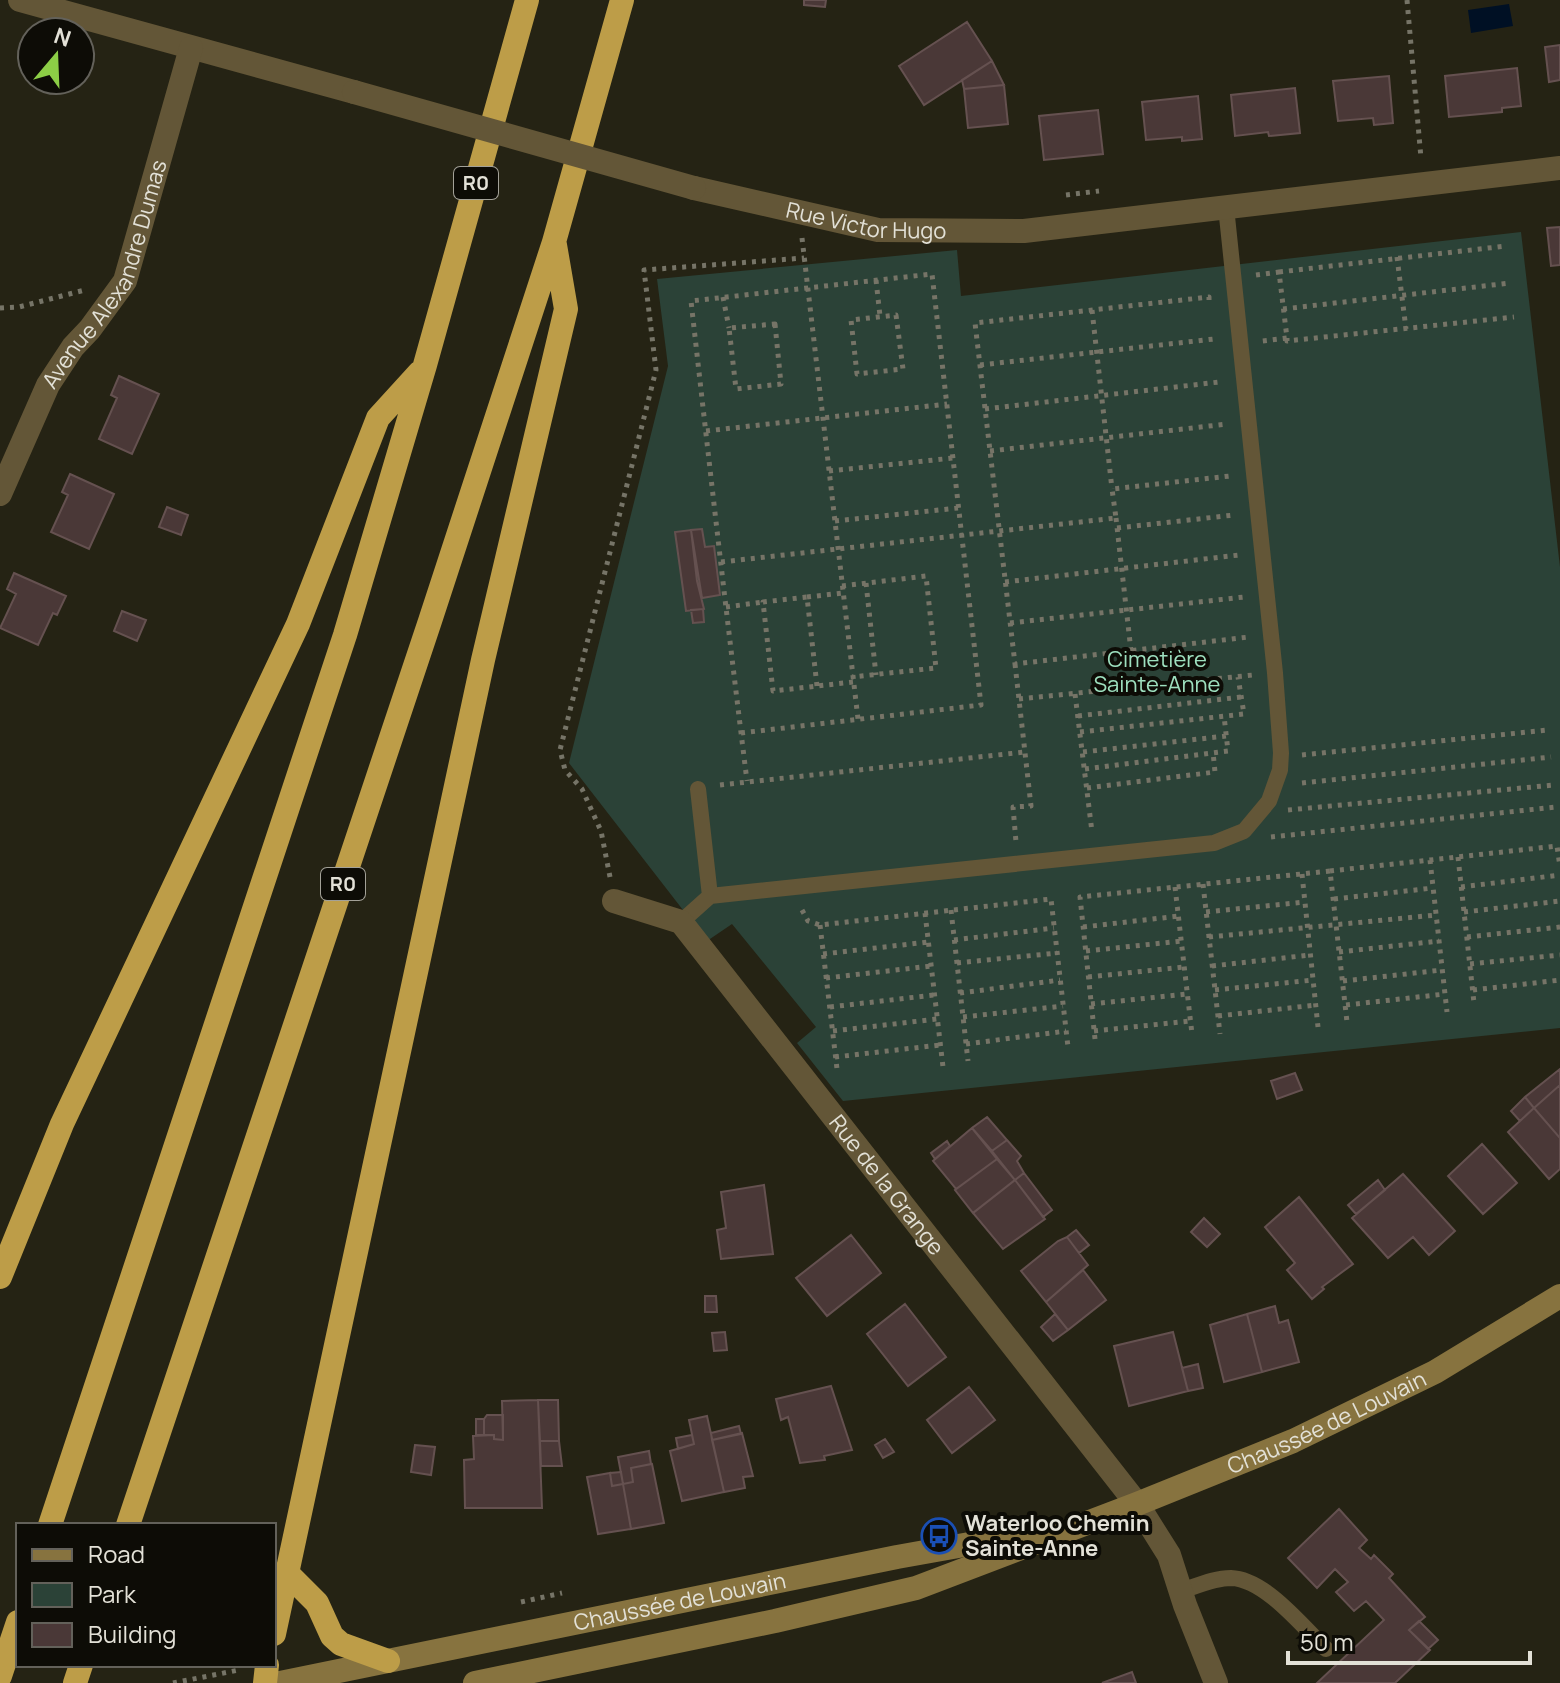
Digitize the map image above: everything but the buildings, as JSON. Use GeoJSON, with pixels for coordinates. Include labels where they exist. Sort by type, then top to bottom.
{"type":"FeatureCollection","features":[{"type":"Feature","properties":{"kind":"highway","name":"R0"},"geometry":{"type":"LineString","coordinates":[[51,1523],[345,635],[425,365],[527,0]]}},
{"type":"Feature","properties":{"kind":"highway","name":"R0"},"geometry":{"type":"LineString","coordinates":[[129,1523],[554,242],[622,0]]}},
{"type":"Feature","properties":{"kind":"highway"},"geometry":{"type":"LineString","coordinates":[[276,1625],[483,660],[566,309],[554,242]]}},
{"type":"Feature","properties":{"kind":"highway"},"geometry":{"type":"LineString","coordinates":[[0,1277],[62,1124],[298,624],[378,418],[425,365]]}},
{"type":"Feature","properties":{"kind":"highway"},"geometry":{"type":"LineString","coordinates":[[287,1573],[317,1603],[332,1636],[341,1644],[388,1661]]}},
{"type":"Feature","properties":{"kind":"highway"},"geometry":{"type":"LineString","coordinates":[[0,1676],[16,1628]]}},
{"type":"Feature","properties":{"kind":"main road","name":"Chaussée de Louvain"},"geometry":{"type":"LineString","coordinates":[[475,1683],[775,1621],[916,1588],[1293,1441],[1435,1372],[1560,1296]]}},
{"type":"Feature","properties":{"kind":"main road","name":"Chaussée de Louvain"},"geometry":{"type":"LineString","coordinates":[[280,1683],[897,1557],[1080,1524]]}},
{"type":"Feature","properties":{"kind":"street","name":"Rue Victor Hugo"},"geometry":{"type":"LineString","coordinates":[[20,0],[694,188],[878,230],[1024,231],[1560,168]]}},
{"type":"Feature","properties":{"kind":"street","name":"Avenue Alexandre Dumas"},"geometry":{"type":"LineString","coordinates":[[0,494],[48,385],[73,347],[125,281],[191,48]]}},
{"type":"Feature","properties":{"kind":"street"},"geometry":{"type":"LineString","coordinates":[[614,901],[681,922]]}},
{"type":"Feature","properties":{"kind":"street","name":"Rue de la Grange"},"geometry":{"type":"LineString","coordinates":[[681,922],[1137,1504],[1169,1555],[1216,1683]]}},
{"type":"Feature","properties":{"kind":"lane"},"geometry":{"type":"LineString","coordinates":[[681,922],[710,896],[1214,843],[1244,831],[1260,813],[1276,786],[1281,757],[1226,207]]}},
{"type":"Feature","properties":{"kind":"lane"},"geometry":{"type":"LineString","coordinates":[[698,789],[710,896]]}},
{"type":"Feature","properties":{"kind":"lane"},"geometry":{"type":"LineString","coordinates":[[1181,1591],[1224,1578],[1247,1581],[1268,1593],[1326,1649]]}},
{"type":"Feature","properties":{"kind":"path"},"geometry":{"type":"LineString","coordinates":[[1407,0],[1423,184]]}},
{"type":"Feature","properties":{"kind":"path"},"geometry":{"type":"LineString","coordinates":[[799,213],[858,719]]}},
{"type":"Feature","properties":{"kind":"path"},"geometry":{"type":"LineString","coordinates":[[1234,277],[1506,246]]}},
{"type":"Feature","properties":{"kind":"path"},"geometry":{"type":"LineString","coordinates":[[1397,257],[1406,329]]}},
{"type":"Feature","properties":{"kind":"path"},"geometry":{"type":"LineString","coordinates":[[614,901],[601,831],[582,789],[565,770],[560,750],[656,370],[644,270],[804,258]]}},
{"type":"Feature","properties":{"kind":"path"},"geometry":{"type":"LineString","coordinates":[[1279,272],[1287,341],[1514,317]]}},
{"type":"Feature","properties":{"kind":"path"},"geometry":{"type":"LineString","coordinates":[[741,733],[981,705],[932,274],[691,301],[726,607],[741,733],[747,781],[1025,752]]}},
{"type":"Feature","properties":{"kind":"path"},"geometry":{"type":"LineString","coordinates":[[876,280],[880,316]]}},
{"type":"Feature","properties":{"kind":"path"},"geometry":{"type":"LineString","coordinates":[[0,308],[19,307],[125,281]]}},
{"type":"Feature","properties":{"kind":"path"},"geometry":{"type":"LineString","coordinates":[[1283,309],[1510,283]]}},
{"type":"Feature","properties":{"kind":"path"},"geometry":{"type":"LineString","coordinates":[[723,297],[736,389],[781,384],[775,324],[729,328]]}},
{"type":"Feature","properties":{"kind":"path"},"geometry":{"type":"LineString","coordinates":[[1018,863],[1013,807],[1031,806],[975,323],[1209,297],[1210,311]]}},
{"type":"Feature","properties":{"kind":"path"},"geometry":{"type":"LineString","coordinates":[[1092,310],[1131,651]]}},
{"type":"Feature","properties":{"kind":"path"},"geometry":{"type":"LineString","coordinates":[[896,315],[903,369],[857,374],[851,320],[880,316],[896,315]]}},
{"type":"Feature","properties":{"kind":"path"},"geometry":{"type":"LineString","coordinates":[[1212,325],[1215,353]]}},
{"type":"Feature","properties":{"kind":"path"},"geometry":{"type":"LineString","coordinates":[[1241,343],[1287,338]]}},
{"type":"Feature","properties":{"kind":"path"},"geometry":{"type":"LineString","coordinates":[[980,365],[1214,339]]}},
{"type":"Feature","properties":{"kind":"path"},"geometry":{"type":"LineString","coordinates":[[1217,368],[1220,396]]}},
{"type":"Feature","properties":{"kind":"path"},"geometry":{"type":"LineString","coordinates":[[985,409],[1219,382]]}},
{"type":"Feature","properties":{"kind":"path"},"geometry":{"type":"LineString","coordinates":[[706,431],[947,404]]}},
{"type":"Feature","properties":{"kind":"path"},"geometry":{"type":"LineString","coordinates":[[1222,410],[1224,424]]}},
{"type":"Feature","properties":{"kind":"path"},"geometry":{"type":"LineString","coordinates":[[990,451],[1249,422]]}},
{"type":"Feature","properties":{"kind":"path"},"geometry":{"type":"LineString","coordinates":[[829,471],[953,458]]}},
{"type":"Feature","properties":{"kind":"path"},"geometry":{"type":"LineString","coordinates":[[1112,489],[1230,476],[1231,489]]}},
{"type":"Feature","properties":{"kind":"path"},"geometry":{"type":"LineString","coordinates":[[1233,502],[1236,528]]}},
{"type":"Feature","properties":{"kind":"path"},"geometry":{"type":"LineString","coordinates":[[835,521],[958,508]]}},
{"type":"Feature","properties":{"kind":"path"},"geometry":{"type":"LineString","coordinates":[[1117,528],[1234,515]]}},
{"type":"Feature","properties":{"kind":"path"},"geometry":{"type":"LineString","coordinates":[[721,562],[1116,518]]}},
{"type":"Feature","properties":{"kind":"path"},"geometry":{"type":"LineString","coordinates":[[1237,542],[1240,569]]}},
{"type":"Feature","properties":{"kind":"path"},"geometry":{"type":"LineString","coordinates":[[1005,582],[1239,555]]}},
{"type":"Feature","properties":{"kind":"path"},"geometry":{"type":"LineString","coordinates":[[726,607],[763,602],[807,597],[866,583],[926,576],[936,668],[773,691],[763,602]]}},
{"type":"Feature","properties":{"kind":"path"},"geometry":{"type":"LineString","coordinates":[[866,583],[876,675]]}},
{"type":"Feature","properties":{"kind":"path"},"geometry":{"type":"LineString","coordinates":[[1242,583],[1245,610]]}},
{"type":"Feature","properties":{"kind":"path"},"geometry":{"type":"LineString","coordinates":[[807,597],[817,686]]}},
{"type":"Feature","properties":{"kind":"path"},"geometry":{"type":"LineString","coordinates":[[1010,623],[1244,597]]}},
{"type":"Feature","properties":{"kind":"path"},"geometry":{"type":"LineString","coordinates":[[1015,664],[1249,638],[1247,624]]}},
{"type":"Feature","properties":{"kind":"path"},"geometry":{"type":"LineString","coordinates":[[1019,699],[1275,673]]}},
{"type":"Feature","properties":{"kind":"path"},"geometry":{"type":"LineString","coordinates":[[1080,732],[1244,714],[1238,677]]}},
{"type":"Feature","properties":{"kind":"path"},"geometry":{"type":"LineString","coordinates":[[1075,694],[1094,855]]}},
{"type":"Feature","properties":{"kind":"path"},"geometry":{"type":"LineString","coordinates":[[1078,716],[1241,697]]}},
{"type":"Feature","properties":{"kind":"path"},"geometry":{"type":"LineString","coordinates":[[1085,769],[1228,751],[1224,716]]}},
{"type":"Feature","properties":{"kind":"path"},"geometry":{"type":"LineString","coordinates":[[1281,757],[1548,730]]}},
{"type":"Feature","properties":{"kind":"path"},"geometry":{"type":"LineString","coordinates":[[1083,752],[1226,736]]}},
{"type":"Feature","properties":{"kind":"path"},"geometry":{"type":"LineString","coordinates":[[1087,788],[1215,772],[1213,752]]}},
{"type":"Feature","properties":{"kind":"path"},"geometry":{"type":"LineString","coordinates":[[1276,786],[1551,757]]}},
{"type":"Feature","properties":{"kind":"path"},"geometry":{"type":"LineString","coordinates":[[1260,813],[1554,785]]}},
{"type":"Feature","properties":{"kind":"path"},"geometry":{"type":"LineString","coordinates":[[1261,838],[1556,807]]}},
{"type":"Feature","properties":{"kind":"path"},"geometry":{"type":"LineString","coordinates":[[1095,1039],[1080,897],[1557,846],[1560,867]]}},
{"type":"Feature","properties":{"kind":"path"},"geometry":{"type":"LineString","coordinates":[[1458,857],[1474,1003]]}},
{"type":"Feature","properties":{"kind":"path"},"geometry":{"type":"LineString","coordinates":[[1430,860],[1447,1012]]}},
{"type":"Feature","properties":{"kind":"path"},"geometry":{"type":"LineString","coordinates":[[1330,871],[1347,1022]]}},
{"type":"Feature","properties":{"kind":"path"},"geometry":{"type":"LineString","coordinates":[[1302,874],[1318,1027]]}},
{"type":"Feature","properties":{"kind":"path"},"geometry":{"type":"LineString","coordinates":[[1461,887],[1560,875]]}},
{"type":"Feature","properties":{"kind":"path"},"geometry":{"type":"LineString","coordinates":[[1203,884],[1220,1034]]}},
{"type":"Feature","properties":{"kind":"path"},"geometry":{"type":"LineString","coordinates":[[1175,887],[1192,1034]]}},
{"type":"Feature","properties":{"kind":"path"},"geometry":{"type":"LineString","coordinates":[[1334,899],[1433,888]]}},
{"type":"Feature","properties":{"kind":"path"},"geometry":{"type":"LineString","coordinates":[[837,1069],[820,925],[1051,899],[1068,1047]]}},
{"type":"Feature","properties":{"kind":"path"},"geometry":{"type":"LineString","coordinates":[[1464,912],[1560,901]]}},
{"type":"Feature","properties":{"kind":"path"},"geometry":{"type":"LineString","coordinates":[[1206,912],[1305,902]]}},
{"type":"Feature","properties":{"kind":"path"},"geometry":{"type":"LineString","coordinates":[[951,910],[968,1061]]}},
{"type":"Feature","properties":{"kind":"path"},"geometry":{"type":"LineString","coordinates":[[925,913],[943,1067]]}},
{"type":"Feature","properties":{"kind":"path"},"geometry":{"type":"LineString","coordinates":[[1209,937],[1436,915]]}},
{"type":"Feature","properties":{"kind":"path"},"geometry":{"type":"LineString","coordinates":[[1083,927],[1179,916]]}},
{"type":"Feature","properties":{"kind":"path"},"geometry":{"type":"LineString","coordinates":[[1467,937],[1560,927]]}},
{"type":"Feature","properties":{"kind":"path"},"geometry":{"type":"LineString","coordinates":[[954,940],[1054,928]]}},
{"type":"Feature","properties":{"kind":"path"},"geometry":{"type":"LineString","coordinates":[[1086,951],[1182,941]]}},
{"type":"Feature","properties":{"kind":"path"},"geometry":{"type":"LineString","coordinates":[[1339,952],[1439,941]]}},
{"type":"Feature","properties":{"kind":"path"},"geometry":{"type":"LineString","coordinates":[[823,954],[928,942]]}},
{"type":"Feature","properties":{"kind":"path"},"geometry":{"type":"LineString","coordinates":[[957,963],[1057,953]]}},
{"type":"Feature","properties":{"kind":"path"},"geometry":{"type":"LineString","coordinates":[[1212,966],[1310,955]]}},
{"type":"Feature","properties":{"kind":"path"},"geometry":{"type":"LineString","coordinates":[[1470,964],[1560,955]]}},
{"type":"Feature","properties":{"kind":"path"},"geometry":{"type":"LineString","coordinates":[[826,978],[931,966]]}},
{"type":"Feature","properties":{"kind":"path"},"geometry":{"type":"LineString","coordinates":[[1088,977],[1184,967]]}},
{"type":"Feature","properties":{"kind":"path"},"geometry":{"type":"LineString","coordinates":[[1343,981],[1442,970]]}},
{"type":"Feature","properties":{"kind":"path"},"geometry":{"type":"LineString","coordinates":[[960,993],[1060,980]]}},
{"type":"Feature","properties":{"kind":"path"},"geometry":{"type":"LineString","coordinates":[[1215,990],[1313,980]]}},
{"type":"Feature","properties":{"kind":"path"},"geometry":{"type":"LineString","coordinates":[[1473,990],[1560,980]]}},
{"type":"Feature","properties":{"kind":"path"},"geometry":{"type":"LineString","coordinates":[[1091,1004],[1187,994]]}},
{"type":"Feature","properties":{"kind":"path"},"geometry":{"type":"LineString","coordinates":[[1346,1005],[1445,994]]}},
{"type":"Feature","properties":{"kind":"path"},"geometry":{"type":"LineString","coordinates":[[830,1007],[934,995]]}},
{"type":"Feature","properties":{"kind":"path"},"geometry":{"type":"LineString","coordinates":[[1218,1016],[1316,1005]]}},
{"type":"Feature","properties":{"kind":"path"},"geometry":{"type":"LineString","coordinates":[[963,1017],[1063,1006]]}},
{"type":"Feature","properties":{"kind":"path"},"geometry":{"type":"LineString","coordinates":[[833,1031],[937,1019]]}},
{"type":"Feature","properties":{"kind":"path"},"geometry":{"type":"LineString","coordinates":[[1094,1031],[1190,1021]]}},
{"type":"Feature","properties":{"kind":"path"},"geometry":{"type":"LineString","coordinates":[[966,1044],[1066,1031]]}},
{"type":"Feature","properties":{"kind":"path"},"geometry":{"type":"LineString","coordinates":[[835,1057],[940,1045]]}},
{"type":"Feature","properties":{"kind":"path"},"geometry":{"type":"LineString","coordinates":[[173,1683],[226,1672]]}},
{"type":"Feature","properties":{"kind":"green space","name":"Cimetière Sainte-Anne"},"geometry":{"type":"Polygon","coordinates":[[[1521,232],[1560,567],[1560,1028],[843,1101],[797,1043],[816,1027],[732,924],[707,941],[569,763],[668,366],[657,279],[957,250],[961,296],[1521,232]]]}},
{"type":"Feature","properties":{"kind":"water"},"geometry":{"type":"Polygon","coordinates":[[[1509,4],[1513,26],[1471,33],[1468,10],[1509,4]]]}},
{"type":"Feature","properties":{"kind":"place","name":"Waterloo Chemin Sainte-Anne"},"geometry":{"type":"Point","coordinates":[939,1536]}}]}
